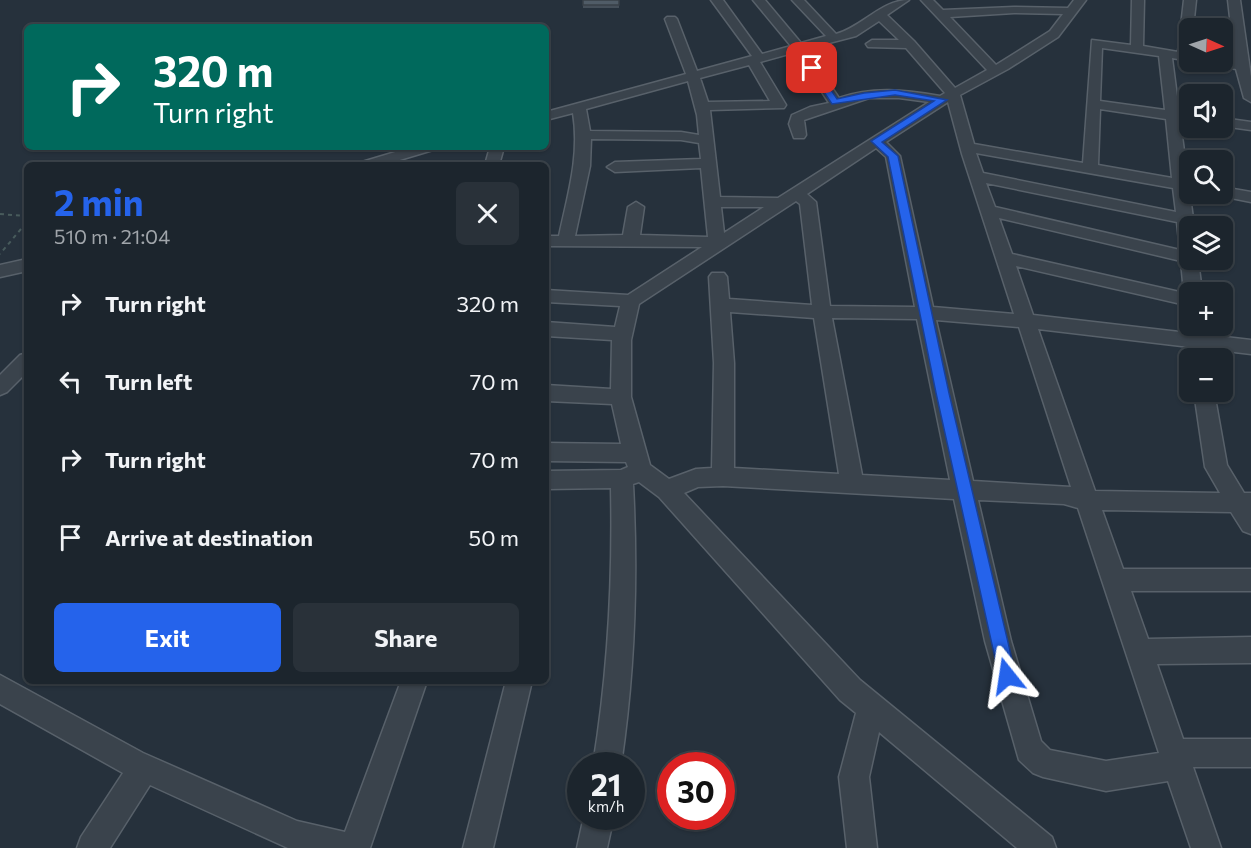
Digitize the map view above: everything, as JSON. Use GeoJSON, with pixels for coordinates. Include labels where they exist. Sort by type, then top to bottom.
{"type":"FeatureCollection","features":[{"type":"Feature","properties":{"kind":"street"},"geometry":{"type":"LineString","coordinates":[[703,106],[779,105],[756,59],[717,0]]}},
{"type":"Feature","properties":{"kind":"street"},"geometry":{"type":"LineString","coordinates":[[759,0],[799,48],[835,102]]}},
{"type":"Feature","properties":{"kind":"street"},"geometry":{"type":"LineString","coordinates":[[798,0],[834,38]]}},
{"type":"Feature","properties":{"kind":"street"},"geometry":{"type":"LineString","coordinates":[[549,115],[852,33],[903,0]]}},
{"type":"Feature","properties":{"kind":"street"},"geometry":{"type":"LineString","coordinates":[[927,0],[995,71]]}},
{"type":"Feature","properties":{"kind":"street"},"geometry":{"type":"LineString","coordinates":[[974,0],[981,11]]}},
{"type":"Feature","properties":{"kind":"street"},"geometry":{"type":"LineString","coordinates":[[1137,47],[1138,0]]}},
{"type":"Feature","properties":{"kind":"street"},"geometry":{"type":"LineString","coordinates":[[1189,18],[1190,0]]}},
{"type":"Feature","properties":{"kind":"street"},"geometry":{"type":"LineString","coordinates":[[1237,1],[1243,66],[1251,98]]}},
{"type":"Feature","properties":{"kind":"street"},"geometry":{"type":"LineString","coordinates":[[941,14],[1024,5],[1076,6]]}},
{"type":"Feature","properties":{"kind":"street"},"geometry":{"type":"LineString","coordinates":[[549,296],[631,301],[876,141],[1054,34],[1076,6]]}},
{"type":"Feature","properties":{"kind":"street"},"geometry":{"type":"LineString","coordinates":[[881,16],[910,44],[948,97],[990,211],[1004,258],[1206,848]]}},
{"type":"Feature","properties":{"kind":"street"},"geometry":{"type":"LineString","coordinates":[[671,19],[703,106],[714,231],[718,243]]}},
{"type":"Feature","properties":{"kind":"street"},"geometry":{"type":"LineString","coordinates":[[1090,168],[1096,43],[1137,47],[1179,55]]}},
{"type":"Feature","properties":{"kind":"street"},"geometry":{"type":"LineString","coordinates":[[872,44],[910,44]]}},
{"type":"Feature","properties":{"kind":"street"},"geometry":{"type":"LineString","coordinates":[[1165,53],[1171,115],[1179,158]]}},
{"type":"Feature","properties":{"kind":"street"},"geometry":{"type":"LineString","coordinates":[[1233,65],[1243,66]]}},
{"type":"Feature","properties":{"kind":"street"},"geometry":{"type":"LineString","coordinates":[[800,135],[796,124],[797,118],[812,111],[830,108],[835,102],[895,92],[948,97]]}},
{"type":"Feature","properties":{"kind":"street"},"geometry":{"type":"LineString","coordinates":[[1093,104],[1179,116]]}},
{"type":"Feature","properties":{"kind":"street"},"geometry":{"type":"LineString","coordinates":[[566,241],[582,166],[584,135],[579,106]]}},
{"type":"Feature","properties":{"kind":"street"},"geometry":{"type":"LineString","coordinates":[[1233,124],[1251,126]]}},
{"type":"Feature","properties":{"kind":"street"},"geometry":{"type":"LineString","coordinates":[[584,135],[681,136],[705,140]]}},
{"type":"Feature","properties":{"kind":"street"},"geometry":{"type":"LineString","coordinates":[[876,141],[893,156],[998,641],[1024,739],[1029,750],[1043,763],[1106,776],[1176,759],[1251,753]]}},
{"type":"Feature","properties":{"kind":"street"},"geometry":{"type":"LineString","coordinates":[[967,147],[1179,184]]}},
{"type":"Feature","properties":{"kind":"street"},"geometry":{"type":"LineString","coordinates":[[378,162],[419,150]]}},
{"type":"Feature","properties":{"kind":"street"},"geometry":{"type":"LineString","coordinates":[[615,167],[708,164]]}},
{"type":"Feature","properties":{"kind":"street"},"geometry":{"type":"LineString","coordinates":[[977,176],[1179,217]]}},
{"type":"Feature","properties":{"kind":"street"},"geometry":{"type":"LineString","coordinates":[[1233,194],[1251,197]]}},
{"type":"Feature","properties":{"kind":"street"},"geometry":{"type":"LineString","coordinates":[[712,202],[788,198],[808,202],[822,312],[852,484]]}},
{"type":"Feature","properties":{"kind":"street"},"geometry":{"type":"LineString","coordinates":[[631,240],[636,207]]}},
{"type":"Feature","properties":{"kind":"street"},"geometry":{"type":"LineString","coordinates":[[990,211],[1179,255]]}},
{"type":"Feature","properties":{"kind":"street"},"geometry":{"type":"LineString","coordinates":[[549,241],[702,240],[718,243]]}},
{"type":"Feature","properties":{"kind":"street"},"geometry":{"type":"LineString","coordinates":[[1004,258],[1179,298]]}},
{"type":"Feature","properties":{"kind":"street"},"geometry":{"type":"LineString","coordinates":[[0,271],[24,266]]}},
{"type":"Feature","properties":{"kind":"street"},"geometry":{"type":"LineString","coordinates":[[718,277],[724,363],[723,477]]}},
{"type":"Feature","properties":{"kind":"street"},"geometry":{"type":"LineString","coordinates":[[609,752],[616,709],[632,468],[621,397],[622,334],[631,301]]}},
{"type":"Feature","properties":{"kind":"street"},"geometry":{"type":"LineString","coordinates":[[719,305],[822,312],[926,313],[1026,321],[1251,347]]}},
{"type":"Feature","properties":{"kind":"street"},"geometry":{"type":"LineString","coordinates":[[549,328],[622,334]]}},
{"type":"Feature","properties":{"kind":"street"},"geometry":{"type":"LineString","coordinates":[[0,387],[24,363]]}},
{"type":"Feature","properties":{"kind":"street"},"geometry":{"type":"LineString","coordinates":[[549,393],[621,397]]}},
{"type":"Feature","properties":{"kind":"street"},"geometry":{"type":"LineString","coordinates":[[1205,402],[1216,467],[1244,503],[1251,524]]}},
{"type":"Feature","properties":{"kind":"street"},"geometry":{"type":"LineString","coordinates":[[549,453],[632,468],[667,490],[850,690],[1041,848]]}},
{"type":"Feature","properties":{"kind":"street"},"geometry":{"type":"LineString","coordinates":[[549,480],[632,468]]}},
{"type":"Feature","properties":{"kind":"street"},"geometry":{"type":"LineString","coordinates":[[667,490],[696,478],[723,477],[1064,495],[1088,500],[1244,503]]}},
{"type":"Feature","properties":{"kind":"street"},"geometry":{"type":"LineString","coordinates":[[1115,579],[1251,580]]}},
{"type":"Feature","properties":{"kind":"street"},"geometry":{"type":"LineString","coordinates":[[1140,652],[1251,650]]}},
{"type":"Feature","properties":{"kind":"street"},"geometry":{"type":"LineString","coordinates":[[355,848],[413,684]]}},
{"type":"Feature","properties":{"kind":"street"},"geometry":{"type":"LineString","coordinates":[[478,848],[518,684]]}},
{"type":"Feature","properties":{"kind":"street"},"geometry":{"type":"LineString","coordinates":[[0,689],[144,768],[296,836],[347,848]]}},
{"type":"Feature","properties":{"kind":"street"},"geometry":{"type":"LineString","coordinates":[[862,848],[854,777],[871,708]]}},
{"type":"Feature","properties":{"kind":"street"},"geometry":{"type":"LineString","coordinates":[[92,848],[144,768]]}},
{"type":"Feature","properties":{"kind":"street"},"geometry":{"type":"LineString","coordinates":[[592,848],[596,830]]}},
{"type":"Feature","properties":{"kind":"path"},"geometry":{"type":"LineString","coordinates":[[0,214],[24,216]]}},
{"type":"Feature","properties":{"kind":"path"},"geometry":{"type":"LineString","coordinates":[[0,254],[24,225]]}},
{"type":"Feature","properties":{"kind":"building"},"geometry":{"type":"Polygon","coordinates":[[[583,0],[619,0],[619,5],[583,5],[583,0]]]}},
{"type":"Feature","properties":{"kind":"route"},"geometry":{"type":"LineString","coordinates":[[812,68],[835,102],[895,92],[943,100],[876,141],[893,156],[942,393],[1007,676]]}}]}
